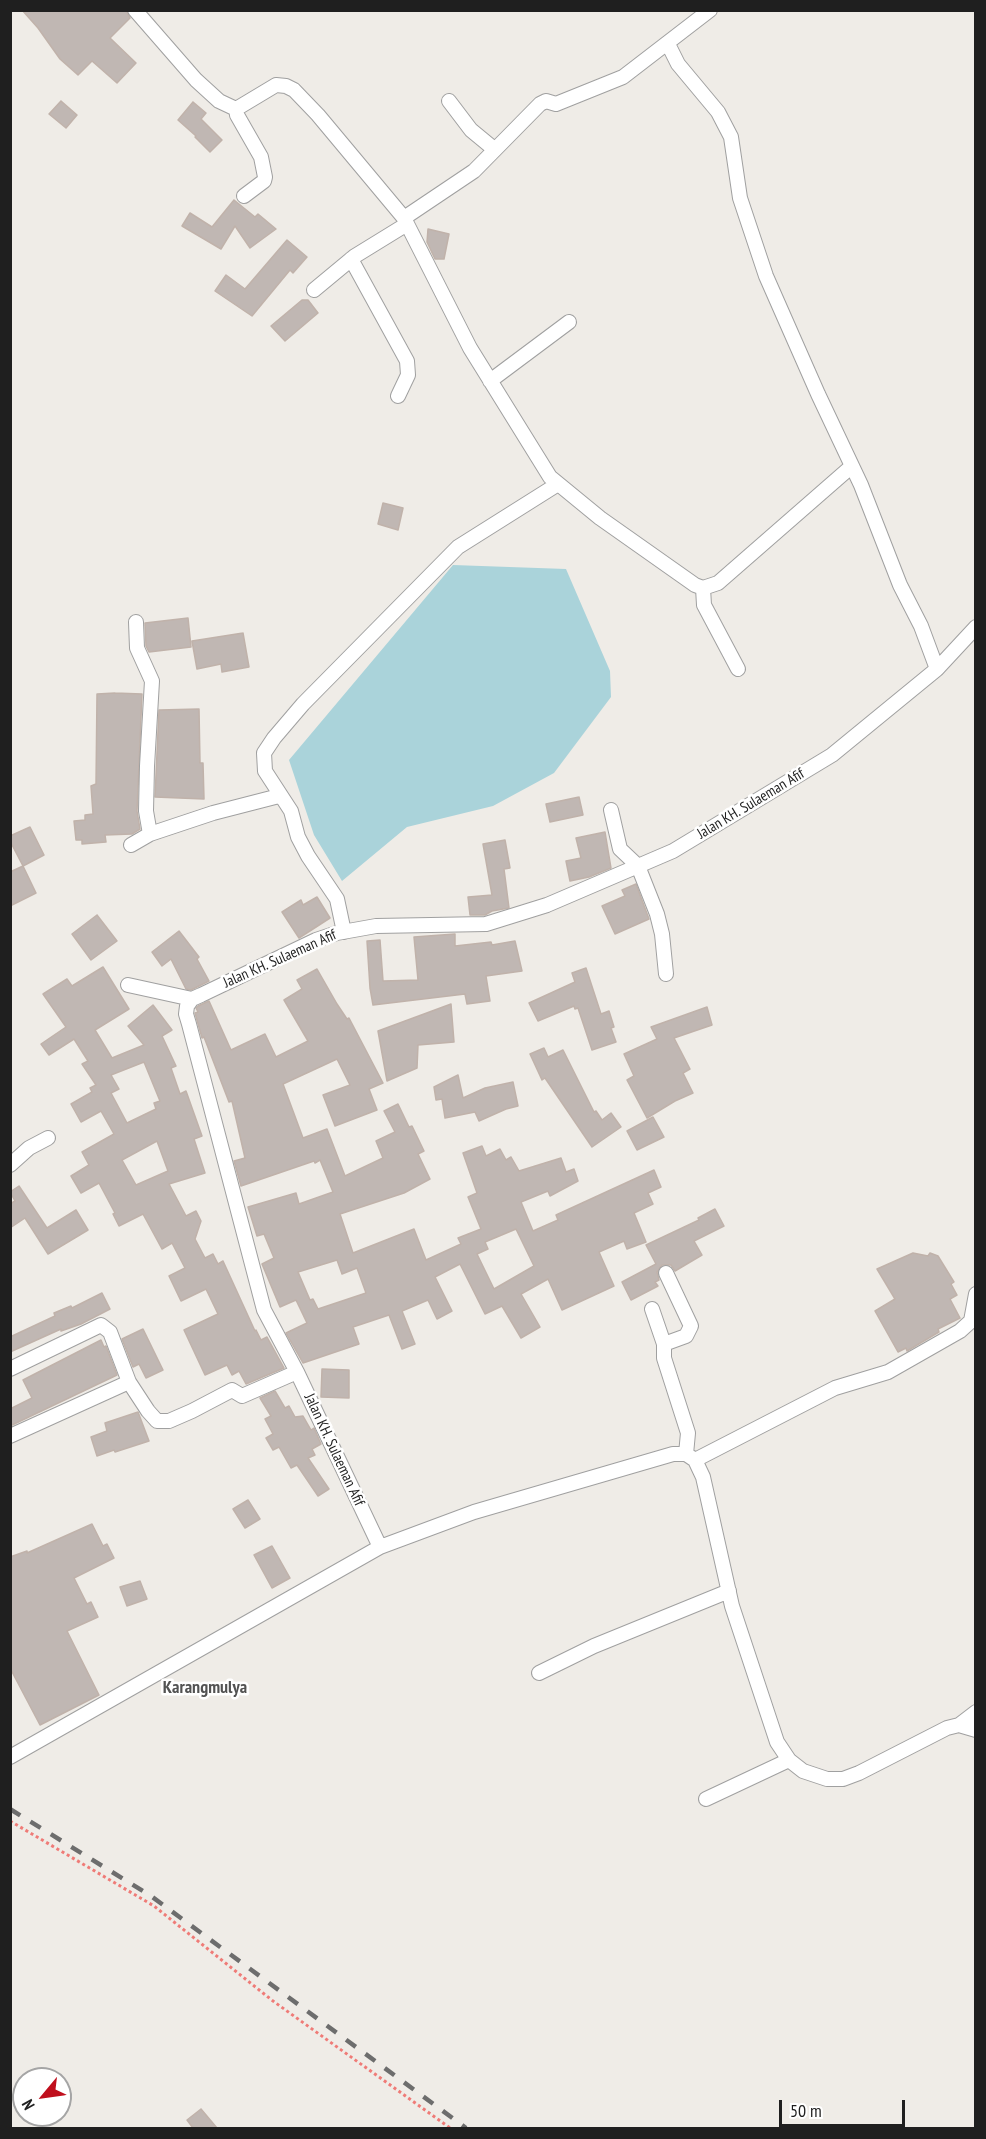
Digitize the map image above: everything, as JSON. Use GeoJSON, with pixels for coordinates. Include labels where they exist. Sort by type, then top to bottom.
{"type":"FeatureCollection","features":[{"type":"Feature","properties":{"kind":"street"},"geometry":{"type":"LineString","coordinates":[[135,10],[196,80],[219,101],[236,109]]}},
{"type":"Feature","properties":{"kind":"street"},"geometry":{"type":"LineString","coordinates":[[314,290],[351,259],[474,171],[543,102],[556,104],[622,77],[710,10]]}},
{"type":"Feature","properties":{"kind":"street"},"geometry":{"type":"LineString","coordinates":[[668,44],[678,64],[718,112],[731,137],[740,198],[766,276],[852,466],[900,585],[921,626],[937,669]]}},
{"type":"Feature","properties":{"kind":"street"},"geometry":{"type":"LineString","coordinates":[[236,109],[276,85],[294,90],[318,115],[405,221],[470,348],[550,477],[661,563],[695,585],[703,588],[718,583],[852,466]]}},
{"type":"Feature","properties":{"kind":"street"},"geometry":{"type":"LineString","coordinates":[[449,101],[471,130],[494,149]]}},
{"type":"Feature","properties":{"kind":"street"},"geometry":{"type":"LineString","coordinates":[[236,109],[237,115],[261,157],[265,177],[264,182],[244,196]]}},
{"type":"Feature","properties":{"kind":"street"},"geometry":{"type":"LineString","coordinates":[[351,259],[407,361],[408,375],[398,396]]}},
{"type":"Feature","properties":{"kind":"street"},"geometry":{"type":"LineString","coordinates":[[490,381],[569,322]]}},
{"type":"Feature","properties":{"kind":"street"},"geometry":{"type":"LineString","coordinates":[[344,932],[337,899],[308,856],[298,837],[291,811],[279,796],[265,771],[264,753],[303,704],[458,547],[558,484]]}},
{"type":"Feature","properties":{"kind":"street"},"geometry":{"type":"LineString","coordinates":[[703,588],[704,605],[738,669]]}},
{"type":"Feature","properties":{"kind":"street"},"geometry":{"type":"LineString","coordinates":[[136,622],[137,648],[152,681],[146,811],[150,834]]}},
{"type":"Feature","properties":{"kind":"street","name":"Jalan KH. Sulaeman Afif"},"geometry":{"type":"LineString","coordinates":[[380,1547],[297,1372],[264,1310],[186,1014],[187,1006],[192,999],[316,940],[376,926],[486,924],[547,905],[673,851],[832,755],[937,669],[975,627]]}},
{"type":"Feature","properties":{"kind":"street"},"geometry":{"type":"LineString","coordinates":[[131,845],[150,834],[213,813],[279,796]]}},
{"type":"Feature","properties":{"kind":"street"},"geometry":{"type":"LineString","coordinates":[[611,810],[620,849],[638,866],[657,914],[662,934],[666,974]]}},
{"type":"Feature","properties":{"kind":"street"},"geometry":{"type":"LineString","coordinates":[[128,985],[192,999]]}},
{"type":"Feature","properties":{"kind":"street"},"geometry":{"type":"LineString","coordinates":[[10,1165],[29,1148],[48,1138]]}},
{"type":"Feature","properties":{"kind":"street"},"geometry":{"type":"LineString","coordinates":[[664,1344],[686,1335],[691,1326],[666,1273]]}},
{"type":"Feature","properties":{"kind":"street"},"geometry":{"type":"LineString","coordinates":[[10,1757],[380,1547],[474,1512],[674,1454],[691,1457],[835,1388],[888,1372],[960,1331],[971,1321],[975,1294]]}},
{"type":"Feature","properties":{"kind":"street"},"geometry":{"type":"LineString","coordinates":[[652,1309],[664,1344],[664,1358],[688,1433],[691,1457],[703,1477],[732,1606],[748,1661],[777,1742],[789,1760],[811,1774],[827,1779],[843,1779],[947,1728],[959,1725],[975,1712]]}},
{"type":"Feature","properties":{"kind":"street"},"geometry":{"type":"LineString","coordinates":[[10,1369],[101,1325],[110,1332],[129,1382],[147,1411],[157,1421],[169,1421],[232,1390],[243,1396],[297,1372]]}},
{"type":"Feature","properties":{"kind":"street"},"geometry":{"type":"LineString","coordinates":[[10,1436],[129,1382]]}},
{"type":"Feature","properties":{"kind":"street"},"geometry":{"type":"LineString","coordinates":[[539,1673],[594,1646],[729,1591]]}},
{"type":"Feature","properties":{"kind":"street"},"geometry":{"type":"LineString","coordinates":[[959,1725],[975,1730]]}},
{"type":"Feature","properties":{"kind":"street"},"geometry":{"type":"LineString","coordinates":[[706,1799],[789,1760]]}},
{"type":"Feature","properties":{"kind":"path"},"geometry":{"type":"LineString","coordinates":[[10,1821],[154,1906],[273,2001],[450,2128]]}},
{"type":"Feature","properties":{"kind":"water"},"geometry":{"type":"Polygon","coordinates":[[[453,565],[566,569],[610,671],[611,697],[554,773],[493,806],[407,827],[342,881],[314,835],[289,760],[453,565]]]}},
{"type":"Feature","properties":{"kind":"building"},"geometry":{"type":"Polygon","coordinates":[[[22,10],[126,10],[130,18],[110,38],[136,63],[117,83],[92,61],[78,75],[60,59],[22,10]]]}},
{"type":"Feature","properties":{"kind":"building"},"geometry":{"type":"Polygon","coordinates":[[[61,101],[77,115],[66,128],[49,114],[61,101]]]}},
{"type":"Feature","properties":{"kind":"building"},"geometry":{"type":"Polygon","coordinates":[[[193,102],[206,113],[201,119],[222,140],[210,152],[178,120],[193,102]]]}},
{"type":"Feature","properties":{"kind":"building"},"geometry":{"type":"Polygon","coordinates":[[[234,200],[255,217],[258,214],[276,229],[250,248],[235,226],[221,249],[182,226],[190,213],[212,227],[234,200]]]}},
{"type":"Feature","properties":{"kind":"building"},"geometry":{"type":"Polygon","coordinates":[[[428,229],[449,234],[444,259],[435,259],[427,242],[428,229]]]}},
{"type":"Feature","properties":{"kind":"building"},"geometry":{"type":"Polygon","coordinates":[[[287,240],[307,257],[293,273],[290,270],[252,316],[215,291],[226,275],[245,289],[287,240]]]}},
{"type":"Feature","properties":{"kind":"building"},"geometry":{"type":"Polygon","coordinates":[[[302,300],[308,300],[318,313],[285,341],[271,326],[302,300]]]}},
{"type":"Feature","properties":{"kind":"building"},"geometry":{"type":"Polygon","coordinates":[[[383,503],[403,508],[398,530],[378,524],[383,503]]]}},
{"type":"Feature","properties":{"kind":"building"},"geometry":{"type":"Polygon","coordinates":[[[188,618],[191,647],[149,652],[146,646],[145,623],[188,618]]]}},
{"type":"Feature","properties":{"kind":"building"},"geometry":{"type":"Polygon","coordinates":[[[243,633],[249,667],[222,672],[221,664],[197,669],[192,641],[243,633]]]}},
{"type":"Feature","properties":{"kind":"building"},"geometry":{"type":"Polygon","coordinates":[[[97,694],[142,694],[137,811],[140,829],[132,834],[105,835],[106,842],[82,844],[82,840],[76,840],[74,821],[85,820],[85,815],[93,814],[91,786],[96,784],[97,694]]]}},
{"type":"Feature","properties":{"kind":"building"},"geometry":{"type":"Polygon","coordinates":[[[199,709],[200,763],[203,763],[204,799],[155,797],[159,710],[199,709]]]}},
{"type":"Feature","properties":{"kind":"building"},"geometry":{"type":"Polygon","coordinates":[[[579,797],[583,815],[550,822],[546,804],[579,797]]]}},
{"type":"Feature","properties":{"kind":"building"},"geometry":{"type":"Polygon","coordinates":[[[30,827],[44,855],[23,866],[10,841],[10,836],[30,827]]]}},
{"type":"Feature","properties":{"kind":"building"},"geometry":{"type":"Polygon","coordinates":[[[605,832],[611,868],[589,877],[570,881],[566,861],[581,858],[576,838],[605,832]]]}},
{"type":"Feature","properties":{"kind":"building"},"geometry":{"type":"Polygon","coordinates":[[[505,840],[510,868],[504,869],[509,908],[492,911],[485,915],[470,915],[468,897],[492,895],[483,844],[505,840]]]}},
{"type":"Feature","properties":{"kind":"building"},"geometry":{"type":"Polygon","coordinates":[[[23,866],[36,893],[10,906],[10,872],[23,866]]]}},
{"type":"Feature","properties":{"kind":"building"},"geometry":{"type":"Polygon","coordinates":[[[636,884],[649,919],[615,934],[602,906],[625,896],[622,890],[636,884]]]}},
{"type":"Feature","properties":{"kind":"building"},"geometry":{"type":"Polygon","coordinates":[[[317,897],[330,918],[299,938],[282,912],[301,900],[303,905],[317,897]]]}},
{"type":"Feature","properties":{"kind":"building"},"geometry":{"type":"Polygon","coordinates":[[[97,915],[117,941],[91,960],[72,934],[97,915]]]}},
{"type":"Feature","properties":{"kind":"building"},"geometry":{"type":"Polygon","coordinates":[[[179,931],[199,957],[197,959],[209,981],[191,990],[186,989],[171,959],[162,966],[152,952],[179,931]]]}},
{"type":"Feature","properties":{"kind":"building"},"geometry":{"type":"Polygon","coordinates":[[[455,934],[455,946],[491,942],[492,945],[515,941],[522,971],[486,976],[490,1001],[467,1004],[465,994],[373,1005],[367,941],[380,940],[383,981],[418,980],[414,937],[455,934]]]}},
{"type":"Feature","properties":{"kind":"building"},"geometry":{"type":"Polygon","coordinates":[[[103,967],[129,1009],[95,1030],[112,1058],[144,1045],[128,1026],[153,1005],[172,1030],[162,1036],[176,1066],[171,1068],[180,1094],[186,1091],[202,1136],[194,1139],[205,1173],[169,1184],[186,1216],[196,1211],[201,1221],[195,1239],[205,1258],[213,1254],[218,1264],[223,1261],[255,1331],[261,1340],[267,1337],[284,1368],[246,1384],[239,1371],[232,1375],[227,1365],[205,1375],[184,1330],[218,1314],[206,1289],[181,1301],[169,1276],[185,1268],[172,1243],[162,1249],[143,1214],[119,1226],[113,1214],[115,1213],[99,1183],[81,1193],[71,1176],[89,1165],[82,1152],[114,1134],[101,1111],[81,1122],[71,1104],[92,1092],[90,1088],[96,1085],[82,1064],[88,1061],[74,1039],[49,1055],[41,1044],[66,1027],[43,994],[67,979],[72,986],[103,967]],[[144,1062],[111,1075],[119,1089],[111,1093],[127,1123],[156,1109],[154,1103],[160,1101],[144,1062]],[[157,1141],[122,1160],[136,1185],[168,1171],[157,1141]]]}},
{"type":"Feature","properties":{"kind":"building"},"geometry":{"type":"Polygon","coordinates":[[[586,968],[601,1014],[609,1011],[616,1042],[592,1050],[578,1008],[575,1009],[574,1006],[538,1021],[529,1003],[575,982],[572,973],[586,968]]]}},
{"type":"Feature","properties":{"kind":"building"},"geometry":{"type":"Polygon","coordinates":[[[317,969],[337,1004],[347,1019],[349,1018],[383,1083],[369,1089],[377,1110],[335,1126],[323,1095],[350,1085],[337,1059],[283,1084],[303,1138],[327,1129],[345,1176],[383,1158],[376,1141],[395,1132],[384,1111],[398,1104],[424,1151],[418,1154],[430,1179],[404,1193],[340,1214],[353,1253],[414,1229],[426,1260],[461,1244],[458,1238],[481,1229],[468,1197],[477,1193],[463,1153],[482,1146],[486,1156],[500,1149],[506,1160],[511,1157],[519,1171],[561,1158],[566,1172],[574,1169],[578,1181],[550,1196],[548,1191],[521,1202],[533,1231],[558,1220],[556,1215],[654,1170],[661,1187],[648,1193],[653,1204],[634,1213],[646,1242],[627,1249],[624,1241],[599,1252],[614,1286],[562,1310],[548,1279],[521,1294],[540,1327],[521,1338],[502,1306],[485,1314],[460,1264],[435,1277],[452,1311],[437,1319],[428,1300],[402,1311],[415,1344],[402,1349],[389,1315],[353,1327],[359,1344],[303,1363],[286,1333],[307,1323],[296,1300],[280,1307],[262,1264],[274,1258],[264,1234],[257,1236],[248,1207],[296,1193],[299,1204],[333,1192],[320,1160],[241,1186],[234,1161],[245,1158],[232,1101],[229,1102],[204,1037],[202,1038],[195,1013],[198,1012],[196,1008],[198,1006],[209,1001],[231,1050],[265,1034],[276,1057],[308,1041],[284,1000],[302,989],[297,980],[317,969]],[[516,1229],[485,1242],[488,1249],[477,1254],[494,1289],[534,1266],[516,1229]],[[337,1260],[298,1272],[310,1300],[313,1299],[318,1309],[366,1293],[357,1268],[342,1274],[337,1260]]]}},
{"type":"Feature","properties":{"kind":"building"},"geometry":{"type":"Polygon","coordinates":[[[451,1004],[454,1042],[418,1045],[417,1068],[387,1081],[378,1031],[451,1004]]]}},
{"type":"Feature","properties":{"kind":"building"},"geometry":{"type":"Polygon","coordinates":[[[707,1007],[712,1025],[674,1038],[690,1069],[683,1073],[693,1093],[647,1118],[627,1080],[634,1076],[624,1054],[657,1039],[651,1027],[707,1007]]]}},
{"type":"Feature","properties":{"kind":"building"},"geometry":{"type":"Polygon","coordinates":[[[544,1048],[548,1057],[563,1050],[594,1112],[596,1111],[602,1120],[611,1113],[621,1127],[592,1147],[545,1078],[542,1080],[530,1054],[544,1048]]]}},
{"type":"Feature","properties":{"kind":"building"},"geometry":{"type":"Polygon","coordinates":[[[458,1075],[463,1098],[485,1088],[513,1082],[518,1106],[479,1121],[475,1112],[445,1118],[442,1099],[436,1100],[434,1087],[458,1075]]]}},
{"type":"Feature","properties":{"kind":"building"},"geometry":{"type":"Polygon","coordinates":[[[653,1117],[664,1137],[637,1150],[627,1131],[653,1117]]]}},
{"type":"Feature","properties":{"kind":"building"},"geometry":{"type":"Polygon","coordinates":[[[19,1186],[47,1228],[76,1210],[88,1230],[48,1254],[25,1218],[10,1228],[10,1204],[15,1201],[10,1192],[19,1186]]]}},
{"type":"Feature","properties":{"kind":"building"},"geometry":{"type":"Polygon","coordinates":[[[715,1209],[724,1226],[694,1241],[702,1255],[675,1271],[671,1265],[662,1265],[657,1272],[659,1280],[655,1282],[658,1286],[631,1300],[622,1282],[656,1264],[646,1245],[699,1220],[698,1218],[715,1209]]]}},
{"type":"Feature","properties":{"kind":"building"},"geometry":{"type":"Polygon","coordinates":[[[913,1253],[928,1256],[930,1253],[938,1256],[954,1282],[951,1284],[957,1295],[950,1299],[960,1318],[938,1329],[939,1332],[907,1351],[906,1348],[898,1352],[875,1311],[895,1299],[877,1269],[913,1253]]]}},
{"type":"Feature","properties":{"kind":"building"},"geometry":{"type":"Polygon","coordinates":[[[102,1293],[110,1309],[81,1324],[61,1331],[61,1329],[10,1352],[10,1337],[55,1316],[54,1313],[71,1306],[72,1308],[102,1293]]]}},
{"type":"Feature","properties":{"kind":"building"},"geometry":{"type":"Polygon","coordinates":[[[143,1329],[163,1370],[146,1378],[139,1364],[133,1367],[122,1339],[143,1329]]]}},
{"type":"Feature","properties":{"kind":"building"},"geometry":{"type":"Polygon","coordinates":[[[101,1340],[104,1347],[106,1346],[117,1375],[10,1426],[10,1409],[32,1398],[23,1380],[101,1340]]]}},
{"type":"Feature","properties":{"kind":"building"},"geometry":{"type":"Polygon","coordinates":[[[322,1369],[349,1370],[349,1398],[321,1397],[322,1369]]]}},
{"type":"Feature","properties":{"kind":"building"},"geometry":{"type":"Polygon","coordinates":[[[275,1391],[285,1408],[289,1406],[295,1417],[303,1416],[311,1430],[314,1428],[321,1444],[312,1449],[315,1455],[308,1458],[329,1489],[318,1496],[297,1465],[291,1468],[279,1447],[273,1450],[266,1438],[273,1434],[265,1419],[271,1416],[260,1398],[275,1391]]]}},
{"type":"Feature","properties":{"kind":"building"},"geometry":{"type":"Polygon","coordinates":[[[138,1412],[149,1441],[97,1456],[91,1437],[107,1431],[105,1423],[138,1412]]]}},
{"type":"Feature","properties":{"kind":"building"},"geometry":{"type":"Polygon","coordinates":[[[248,1500],[260,1519],[245,1528],[233,1509],[248,1500]]]}},
{"type":"Feature","properties":{"kind":"building"},"geometry":{"type":"Polygon","coordinates":[[[92,1524],[103,1546],[107,1544],[114,1558],[74,1578],[87,1604],[91,1602],[98,1617],[67,1631],[99,1695],[40,1725],[10,1668],[10,1557],[27,1551],[27,1553],[92,1524]]]}},
{"type":"Feature","properties":{"kind":"building"},"geometry":{"type":"Polygon","coordinates":[[[272,1546],[290,1578],[272,1588],[254,1555],[272,1546]]]}},
{"type":"Feature","properties":{"kind":"building"},"geometry":{"type":"Polygon","coordinates":[[[140,1581],[147,1599],[127,1606],[120,1587],[140,1581]]]}},
{"type":"Feature","properties":{"kind":"building"},"geometry":{"type":"Polygon","coordinates":[[[201,2109],[217,2128],[193,2128],[187,2120],[201,2109]]]}},
{"type":"Feature","properties":{"kind":"railway"},"geometry":{"type":"LineString","coordinates":[[10,1809],[151,1896],[466,2128]]}},
{"type":"Feature","properties":{"kind":"district","name":"Karangmulya"},"geometry":{"type":"Point","coordinates":[205,1688]}}]}
